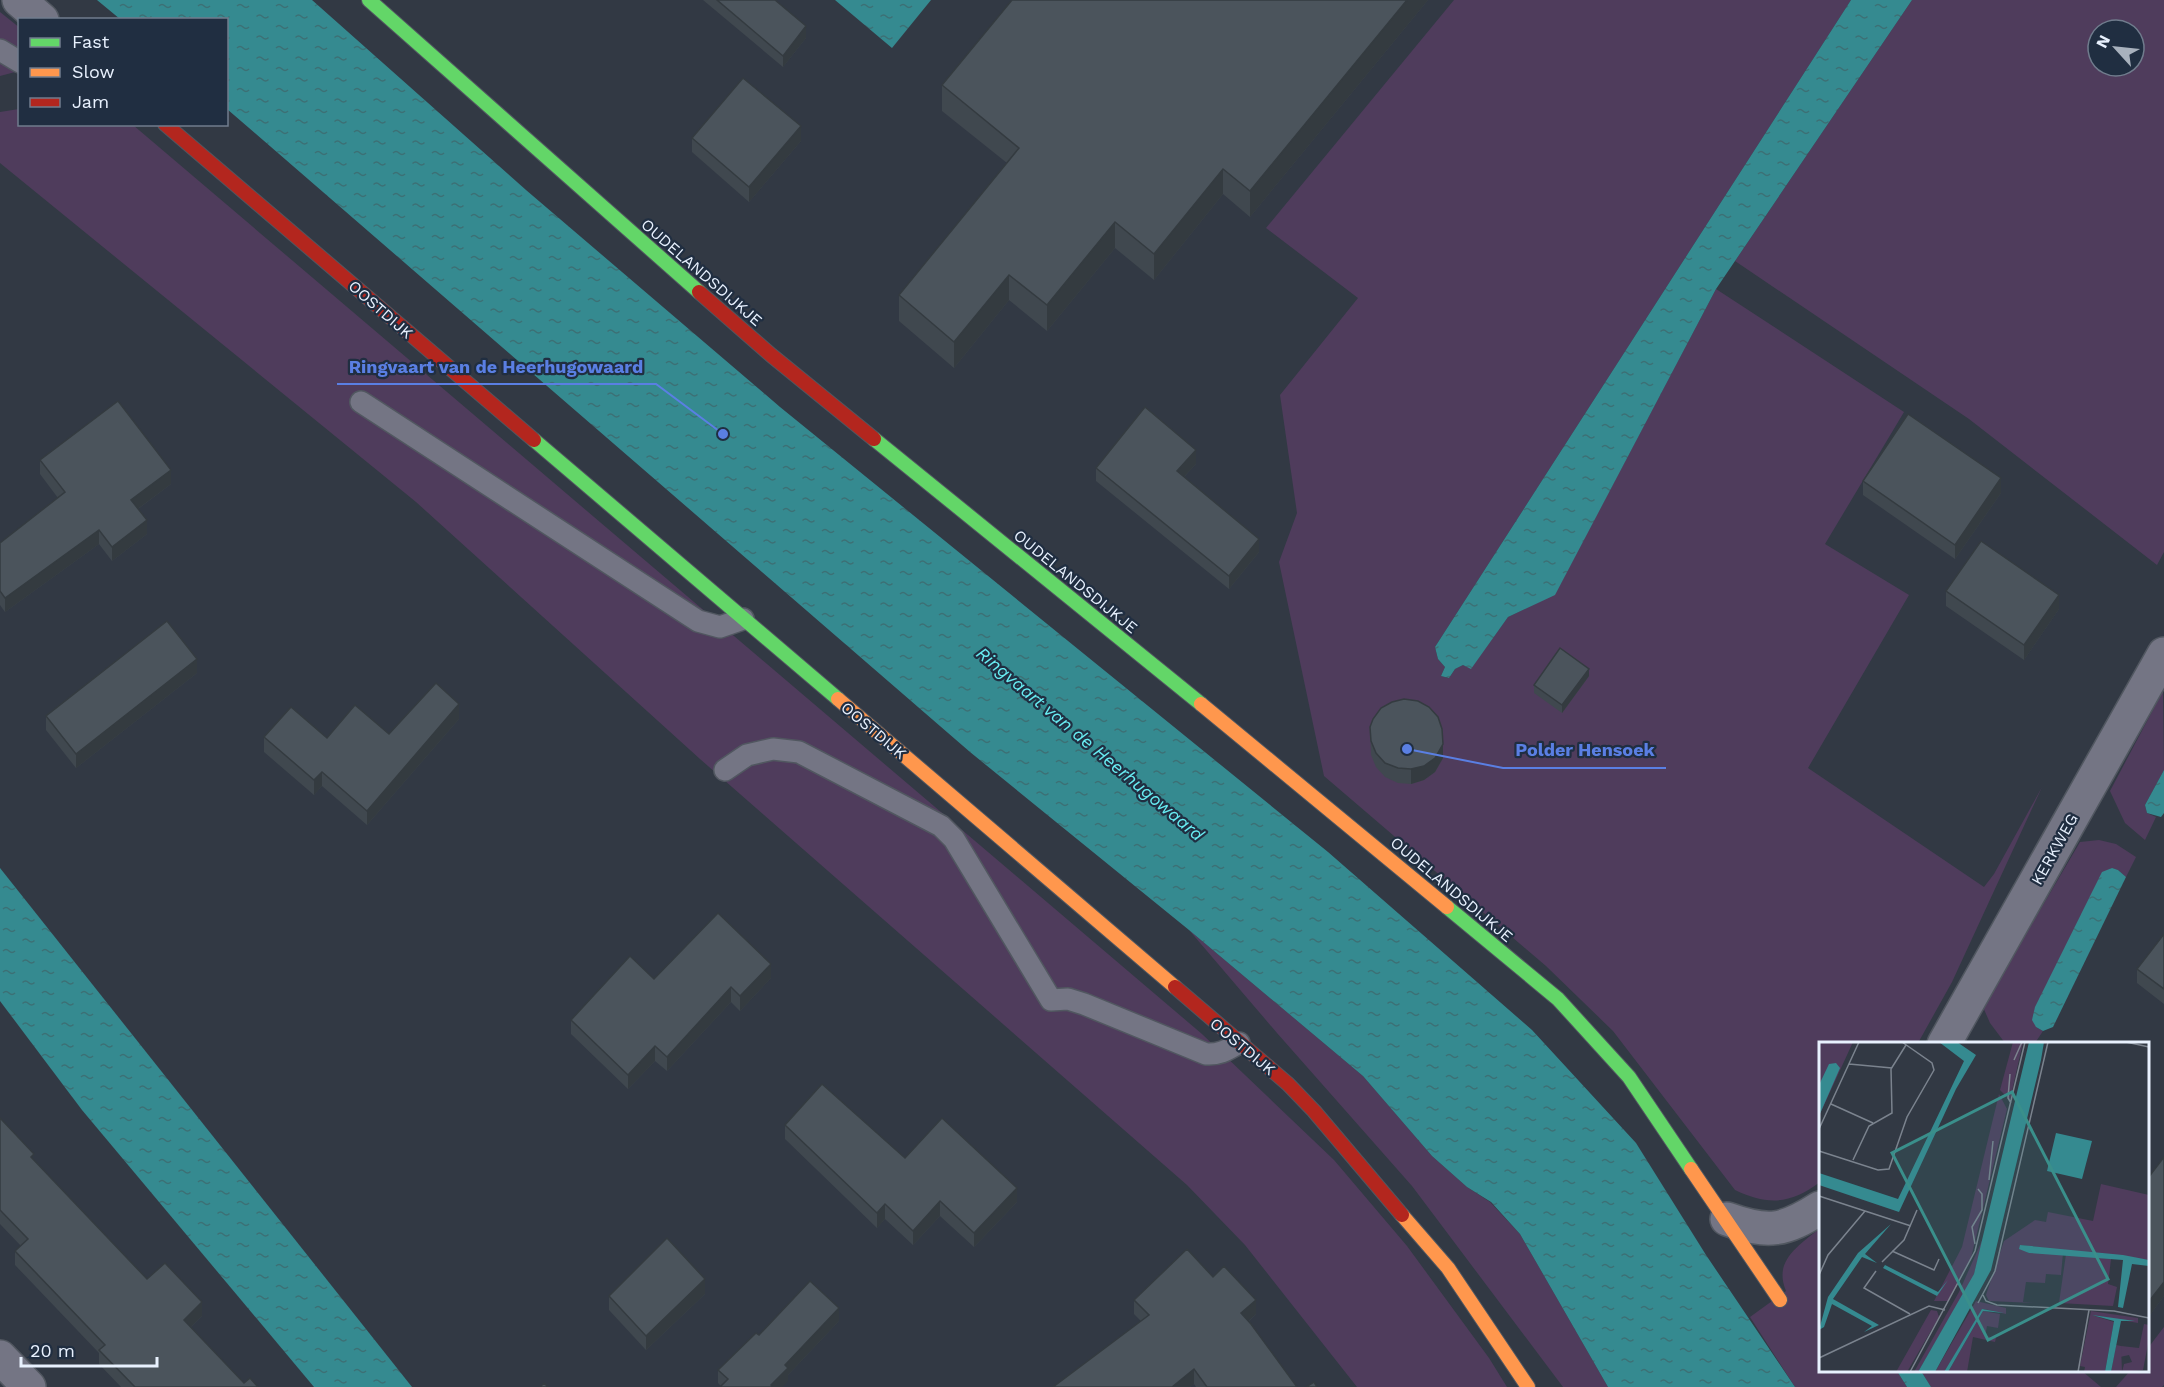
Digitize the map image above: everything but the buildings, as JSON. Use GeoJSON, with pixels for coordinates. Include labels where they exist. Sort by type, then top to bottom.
{"type":"FeatureCollection","features":[{"type":"Feature","properties":{"kind":"street"},"geometry":{"type":"LineString","coordinates":[[19,0],[40,18]]}},
{"type":"Feature","properties":{"kind":"street","name":"OUDELANDSDIJKJE"},"geometry":{"type":"LineString","coordinates":[[369,0],[771,355],[1287,774],[1558,999],[1629,1077],[1780,1300]]}},
{"type":"Feature","properties":{"kind":"street","name":"OOSTDIJK"},"geometry":{"type":"LineString","coordinates":[[167,126],[1288,1084],[1314,1111],[1448,1268],[1528,1387]]}},
{"type":"Feature","properties":{"kind":"street","name":"KERKWEG"},"geometry":{"type":"LineString","coordinates":[[1945,1042],[2164,654]]}},
{"type":"Feature","properties":{"kind":"street"},"geometry":{"type":"LineString","coordinates":[[1727,1219],[1750,1227],[1773,1228],[1800,1221],[1819,1209]]}},
{"type":"Feature","properties":{"kind":"street"},"geometry":{"type":"LineString","coordinates":[[0,1357],[29,1387]]}},
{"type":"Feature","properties":{"kind":"lane"},"geometry":{"type":"LineString","coordinates":[[0,50],[18,61]]}},
{"type":"Feature","properties":{"kind":"lane"},"geometry":{"type":"LineString","coordinates":[[361,402],[698,621],[720,627],[743,619]]}},
{"type":"Feature","properties":{"kind":"lane"},"geometry":{"type":"LineString","coordinates":[[725,770],[747,755],[773,750],[799,752],[940,826],[954,839],[1051,1000],[1068,999],[1084,1004],[1206,1054],[1226,1052],[1239,1042]]}},
{"type":"Feature","properties":{"kind":"lane"},"geometry":{"type":"LineString","coordinates":[[940,826],[960,804]]}},
{"type":"Feature","properties":{"kind":"shaded area"},"geometry":{"type":"Polygon","coordinates":[[[1454,0],[1851,0],[1435,647],[1438,659],[1445,667],[1441,676],[1449,678],[1455,669],[1463,665],[1471,668],[1508,617],[1555,594],[1716,289],[1904,412],[1825,544],[1909,595],[1808,768],[1984,887],[1994,874],[2042,787],[1952,982],[1919,1042],[1819,1042],[1819,1183],[1799,1195],[1769,1200],[1758,1199],[1735,1190],[1613,1031],[1546,966],[1324,776],[1279,562],[1297,513],[1280,395],[1358,298],[1266,228],[1454,0]]]}},
{"type":"Feature","properties":{"kind":"shaded area"},"geometry":{"type":"Polygon","coordinates":[[[1912,0],[2164,0],[2164,552],[2157,565],[1969,419],[1735,261],[1912,0]]]}},
{"type":"Feature","properties":{"kind":"shaded area"},"geometry":{"type":"Polygon","coordinates":[[[0,12],[18,26],[18,71],[0,76],[0,12]]]}},
{"type":"Feature","properties":{"kind":"shaded area"},"geometry":{"type":"Polygon","coordinates":[[[18,109],[18,126],[134,126],[1202,1034],[1334,1160],[1407,1246],[1489,1358],[1507,1387],[1357,1387],[1245,1245],[1187,1185],[700,759],[416,502],[0,163],[0,112],[18,109]]]}},
{"type":"Feature","properties":{"kind":"shaded area"},"geometry":{"type":"Polygon","coordinates":[[[2163,691],[2164,770],[2145,805],[2147,813],[2156,817],[2145,840],[2125,823],[2110,791],[2163,691]]]}},
{"type":"Feature","properties":{"kind":"shaded area"},"geometry":{"type":"Polygon","coordinates":[[[2099,840],[2116,844],[2136,857],[2126,877],[2118,870],[2111,868],[2036,1027],[2043,1031],[2036,1042],[2004,1042],[1990,1023],[1983,1007],[2080,842],[2099,840]]]}},
{"type":"Feature","properties":{"kind":"shaded area"},"geometry":{"type":"Polygon","coordinates":[[[1189,930],[1363,1076],[1432,1156],[1467,1187],[1490,1202],[1520,1234],[1608,1387],[1563,1387],[1412,1186],[1189,930]]]}},
{"type":"Feature","properties":{"kind":"shaded area"},"geometry":{"type":"Polygon","coordinates":[[[1819,1229],[1819,1372],[1898,1372],[1907,1387],[1795,1387],[1750,1317],[1786,1291],[1783,1271],[1790,1255],[1819,1229]]]}},
{"type":"Feature","properties":{"kind":"shaded area"},"geometry":{"type":"Polygon","coordinates":[[[2164,1327],[2164,1385],[2162,1387],[2116,1387],[2129,1372],[2149,1372],[2149,1347],[2164,1327]]]}},
{"type":"Feature","properties":{"kind":"shaded area"},"geometry":{"type":"Polygon","coordinates":[[[1922,1372],[2083,1372],[2101,1387],[1931,1387],[1922,1372]]]}},
{"type":"Feature","properties":{"kind":"water"},"geometry":{"type":"Polygon","coordinates":[[[97,0],[312,0],[526,190],[780,407],[1328,852],[1532,1030],[1636,1143],[1706,1255],[1795,1387],[1608,1387],[1520,1234],[1491,1202],[1467,1187],[1432,1156],[1363,1076],[1189,930],[970,752],[228,110],[228,18],[119,18],[97,0]]]}},
{"type":"Feature","properties":{"kind":"water"},"geometry":{"type":"Polygon","coordinates":[[[835,0],[931,0],[892,48],[835,0]]]}},
{"type":"Feature","properties":{"kind":"water"},"geometry":{"type":"Polygon","coordinates":[[[1851,0],[1912,0],[1716,289],[1555,595],[1508,617],[1471,669],[1463,665],[1455,669],[1449,678],[1441,676],[1445,667],[1438,659],[1435,647],[1851,0]]]}},
{"type":"Feature","properties":{"kind":"water"},"geometry":{"type":"Polygon","coordinates":[[[2164,770],[2164,813],[2161,817],[2147,813],[2145,805],[2164,770]]]}},
{"type":"Feature","properties":{"kind":"water"},"geometry":{"type":"Polygon","coordinates":[[[0,868],[412,1387],[314,1387],[82,1110],[0,1001],[0,868]]]}},
{"type":"Feature","properties":{"kind":"water"},"geometry":{"type":"Polygon","coordinates":[[[2112,868],[2126,877],[2053,1027],[2043,1031],[2036,1027],[2032,1020],[2035,1007],[2102,872],[2112,868]]]}},
{"type":"Feature","properties":{"kind":"water"},"geometry":{"type":"Polygon","coordinates":[[[1898,1372],[1922,1372],[1931,1387],[1907,1387],[1898,1372]]]}},
{"type":"Feature","properties":{"kind":"traffic: fast"},"geometry":{"type":"LineString","coordinates":[[369,0],[699,292]]}},
{"type":"Feature","properties":{"kind":"traffic: fast"},"geometry":{"type":"LineString","coordinates":[[874,439],[1201,704]]}},
{"type":"Feature","properties":{"kind":"traffic: fast"},"geometry":{"type":"LineString","coordinates":[[534,440],[838,699]]}},
{"type":"Feature","properties":{"kind":"traffic: fast"},"geometry":{"type":"LineString","coordinates":[[1447,907],[1558,999],[1629,1077],[1691,1169]]}},
{"type":"Feature","properties":{"kind":"traffic: slow"},"geometry":{"type":"LineString","coordinates":[[838,699],[1175,987]]}},
{"type":"Feature","properties":{"kind":"traffic: slow"},"geometry":{"type":"LineString","coordinates":[[1201,704],[1447,907]]}},
{"type":"Feature","properties":{"kind":"traffic: slow"},"geometry":{"type":"LineString","coordinates":[[1691,1169],[1780,1300]]}},
{"type":"Feature","properties":{"kind":"traffic: slow"},"geometry":{"type":"LineString","coordinates":[[1402,1215],[1448,1268],[1528,1387]]}},
{"type":"Feature","properties":{"kind":"traffic: jam"},"geometry":{"type":"LineString","coordinates":[[167,126],[534,440]]}},
{"type":"Feature","properties":{"kind":"traffic: jam"},"geometry":{"type":"LineString","coordinates":[[699,292],[771,355],[874,439]]}},
{"type":"Feature","properties":{"kind":"traffic: jam"},"geometry":{"type":"LineString","coordinates":[[1175,987],[1288,1084],[1314,1111],[1402,1215]]}},
{"type":"Feature","properties":{"kind":"place","name":"Ringvaart van de Heerhugowaard"},"geometry":{"type":"Point","coordinates":[723,434]}},
{"type":"Feature","properties":{"kind":"place","name":"Polder Hensoek"},"geometry":{"type":"Point","coordinates":[1407,749]}}]}
